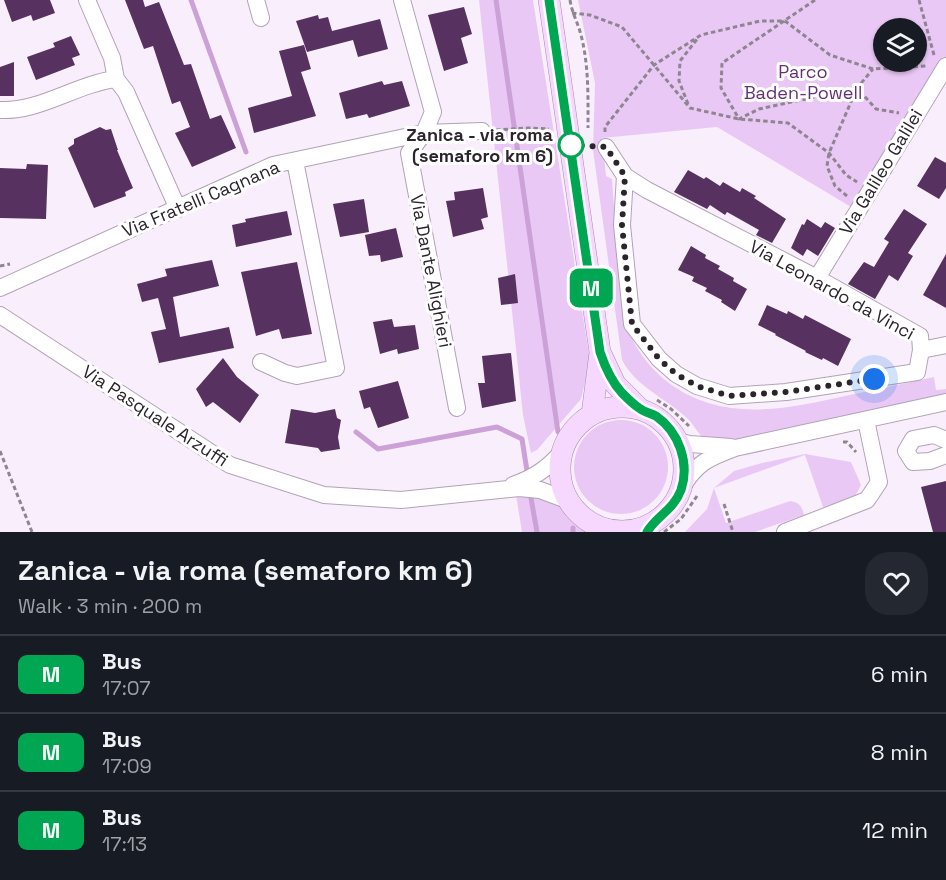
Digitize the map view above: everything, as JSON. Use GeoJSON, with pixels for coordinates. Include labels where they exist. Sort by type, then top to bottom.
{"type":"FeatureCollection","features":[{"type":"Feature","properties":{"kind":"main road"},"geometry":{"type":"LineString","coordinates":[[549,0],[600,352],[592,414]]}},
{"type":"Feature","properties":{"kind":"main road"},"geometry":{"type":"LineString","coordinates":[[600,352],[615,384],[640,409],[655,416],[668,427],[678,441],[684,464],[681,489],[675,503],[664,515],[649,528],[614,532],[591,524],[577,514],[567,500],[561,485],[559,469],[561,453],[567,437],[578,424],[592,414],[615,407],[640,409]]}},
{"type":"Feature","properties":{"kind":"street"},"geometry":{"type":"LineString","coordinates":[[87,0],[112,58],[116,79],[126,92],[178,209]]}},
{"type":"Feature","properties":{"kind":"street"},"geometry":{"type":"LineString","coordinates":[[256,0],[261,18]]}},
{"type":"Feature","properties":{"kind":"street","name":"Via Dante Alighieri"},"geometry":{"type":"LineString","coordinates":[[402,0],[433,112],[424,134],[409,153],[457,408]]}},
{"type":"Feature","properties":{"kind":"street","name":"Via Galileo Galilei"},"geometry":{"type":"LineString","coordinates":[[817,278],[916,116],[940,60]]}},
{"type":"Feature","properties":{"kind":"street"},"geometry":{"type":"LineString","coordinates":[[0,110],[18,111],[98,82],[116,79]]}},
{"type":"Feature","properties":{"kind":"street","name":"Via Fratelli Cagnana"},"geometry":{"type":"LineString","coordinates":[[0,288],[273,165],[424,134],[489,131]]}},
{"type":"Feature","properties":{"kind":"street","name":"Via Leonardo da Vinci"},"geometry":{"type":"LineString","coordinates":[[606,147],[625,176],[646,190],[817,278],[920,336],[921,350],[917,372],[786,392],[729,396],[697,386],[676,374],[659,359],[632,324],[622,225],[625,176]]}},
{"type":"Feature","properties":{"kind":"street"},"geometry":{"type":"LineString","coordinates":[[261,362],[297,376],[336,368],[295,161]]}},
{"type":"Feature","properties":{"kind":"street","name":"Via Pasquale Arzuffi"},"geometry":{"type":"LineString","coordinates":[[0,315],[230,465],[324,495],[401,500],[519,488],[540,490],[567,500]]}},
{"type":"Feature","properties":{"kind":"street"},"geometry":{"type":"LineString","coordinates":[[921,350],[946,345]]}},
{"type":"Feature","properties":{"kind":"street"},"geometry":{"type":"LineString","coordinates":[[681,489],[694,470],[705,460],[735,448],[946,402]]}},
{"type":"Feature","properties":{"kind":"street"},"geometry":{"type":"LineString","coordinates":[[785,532],[824,526],[867,500],[879,482],[866,420]]}},
{"type":"Feature","properties":{"kind":"street"},"geometry":{"type":"LineString","coordinates":[[946,440],[934,435],[913,439],[906,452],[913,462],[930,461],[946,455]]}},
{"type":"Feature","properties":{"kind":"street"},"geometry":{"type":"LineString","coordinates":[[678,441],[735,448]]}},
{"type":"Feature","properties":{"kind":"street","name":"Via Pasquale Arzuffi"},"geometry":{"type":"LineString","coordinates":[[501,489],[536,476],[561,453]]}},
{"type":"Feature","properties":{"kind":"path"},"geometry":{"type":"LineString","coordinates":[[739,119],[721,88],[722,63],[815,0]]}},
{"type":"Feature","properties":{"kind":"path"},"geometry":{"type":"LineString","coordinates":[[919,0],[940,60]]}},
{"type":"Feature","properties":{"kind":"path"},"geometry":{"type":"LineString","coordinates":[[572,13],[590,15],[622,27],[690,108],[739,119],[788,123],[829,153],[846,175],[870,190]]}},
{"type":"Feature","properties":{"kind":"path"},"geometry":{"type":"LineString","coordinates":[[606,147],[604,128],[654,65],[701,35],[760,21],[785,21],[830,55],[873,69],[857,88],[829,153],[827,166],[834,186],[860,207]]}},
{"type":"Feature","properties":{"kind":"path"},"geometry":{"type":"LineString","coordinates":[[690,108],[679,81],[680,61],[701,35]]}},
{"type":"Feature","properties":{"kind":"path"},"geometry":{"type":"LineString","coordinates":[[739,119],[759,109],[857,88]]}},
{"type":"Feature","properties":{"kind":"path"},"geometry":{"type":"LineString","coordinates":[[857,88],[876,109],[916,116]]}},
{"type":"Feature","properties":{"kind":"path"},"geometry":{"type":"LineString","coordinates":[[489,131],[528,128],[560,130]]}},
{"type":"Feature","properties":{"kind":"path"},"geometry":{"type":"LineString","coordinates":[[0,451],[32,532]]}},
{"type":"Feature","properties":{"kind":"path"},"geometry":{"type":"LineString","coordinates":[[724,504],[733,532]]}},
{"type":"Feature","properties":{"kind":"green space"},"geometry":{"type":"Polygon","coordinates":[[[479,0],[533,0],[590,361],[581,399],[537,450],[531,453],[523,415],[479,0]]]}},
{"type":"Feature","properties":{"kind":"green space","name":"Parco Baden-Powell"},"geometry":{"type":"Polygon","coordinates":[[[578,0],[946,0],[946,58],[943,57],[851,207],[717,127],[602,138],[606,176],[612,179],[618,253],[629,329],[640,353],[665,380],[686,394],[707,403],[729,408],[775,408],[798,405],[934,377],[936,390],[946,389],[946,396],[735,441],[717,442],[704,439],[688,419],[635,378],[622,360],[593,150],[595,83],[578,0]]]}},
{"type":"Feature","properties":{"kind":"green space"},"geometry":{"type":"Polygon","coordinates":[[[621,420],[639,423],[654,434],[665,449],[668,467],[665,485],[654,500],[639,511],[621,514],[603,511],[588,500],[577,485],[574,467],[577,449],[588,434],[603,423],[621,420]]]}},
{"type":"Feature","properties":{"kind":"green space"},"geometry":{"type":"Polygon","coordinates":[[[805,454],[851,462],[861,485],[853,500],[823,507],[805,455],[714,488],[734,471],[805,454]]]}},
{"type":"Feature","properties":{"kind":"green space"},"geometry":{"type":"Polygon","coordinates":[[[714,488],[726,523],[790,501],[800,505],[804,515],[755,532],[685,532],[707,509],[714,488]]]}},
{"type":"Feature","properties":{"kind":"green space"},"geometry":{"type":"Polygon","coordinates":[[[543,492],[593,532],[522,532],[516,495],[543,492]]]}},
{"type":"Feature","properties":{"kind":"building"},"geometry":{"type":"Polygon","coordinates":[[[4,0],[50,0],[55,13],[33,21],[31,15],[12,22],[4,0]]]}},
{"type":"Feature","properties":{"kind":"building"},"geometry":{"type":"Polygon","coordinates":[[[125,0],[143,0],[145,7],[159,2],[184,65],[191,64],[210,119],[221,115],[236,148],[192,167],[175,133],[190,127],[180,101],[172,104],[153,46],[144,49],[125,0]]]}},
{"type":"Feature","properties":{"kind":"building"},"geometry":{"type":"Polygon","coordinates":[[[464,7],[472,34],[461,38],[468,63],[444,71],[428,15],[464,7]]]}},
{"type":"Feature","properties":{"kind":"building"},"geometry":{"type":"Polygon","coordinates":[[[318,15],[319,19],[328,17],[332,31],[380,19],[388,49],[358,57],[353,40],[307,52],[296,21],[318,15]]]}},
{"type":"Feature","properties":{"kind":"building"},"geometry":{"type":"Polygon","coordinates":[[[71,36],[80,55],[72,58],[75,65],[36,80],[27,57],[55,47],[53,43],[71,36]]]}},
{"type":"Feature","properties":{"kind":"building"},"geometry":{"type":"Polygon","coordinates":[[[304,45],[311,69],[301,72],[316,116],[254,133],[248,108],[292,96],[279,51],[304,45]]]}},
{"type":"Feature","properties":{"kind":"building"},"geometry":{"type":"Polygon","coordinates":[[[14,62],[14,96],[0,96],[0,67],[14,62]]]}},
{"type":"Feature","properties":{"kind":"building"},"geometry":{"type":"Polygon","coordinates":[[[382,81],[384,85],[402,81],[410,106],[369,118],[367,114],[346,119],[339,93],[382,81]]]}},
{"type":"Feature","properties":{"kind":"building"},"geometry":{"type":"Polygon","coordinates":[[[100,127],[106,130],[111,129],[133,188],[125,192],[126,196],[94,208],[68,148],[74,144],[74,139],[100,127]]]}},
{"type":"Feature","properties":{"kind":"building"},"geometry":{"type":"Polygon","coordinates":[[[935,157],[946,163],[946,188],[939,199],[917,186],[935,157]]]}},
{"type":"Feature","properties":{"kind":"building"},"geometry":{"type":"Polygon","coordinates":[[[27,164],[48,165],[46,219],[0,218],[0,168],[26,169],[27,164]]]}},
{"type":"Feature","properties":{"kind":"building"},"geometry":{"type":"Polygon","coordinates":[[[688,170],[720,186],[723,182],[740,192],[742,188],[786,219],[772,243],[756,235],[759,230],[727,212],[725,215],[710,205],[707,209],[674,192],[688,170]]]}},
{"type":"Feature","properties":{"kind":"building"},"geometry":{"type":"Polygon","coordinates":[[[483,188],[488,217],[481,219],[484,229],[453,237],[446,201],[455,200],[454,192],[483,188]]]}},
{"type":"Feature","properties":{"kind":"building"},"geometry":{"type":"Polygon","coordinates":[[[364,199],[369,232],[340,237],[333,204],[364,199]]]}},
{"type":"Feature","properties":{"kind":"building"},"geometry":{"type":"Polygon","coordinates":[[[904,209],[927,224],[908,253],[913,256],[898,281],[889,275],[875,299],[848,284],[864,262],[874,267],[889,242],[884,239],[904,209]]]}},
{"type":"Feature","properties":{"kind":"building"},"geometry":{"type":"Polygon","coordinates":[[[287,211],[292,235],[236,247],[232,225],[246,222],[245,219],[287,211]]]}},
{"type":"Feature","properties":{"kind":"building"},"geometry":{"type":"Polygon","coordinates":[[[807,219],[821,228],[825,222],[835,228],[818,256],[807,249],[803,256],[791,248],[802,224],[804,225],[807,219]]]}},
{"type":"Feature","properties":{"kind":"building"},"geometry":{"type":"Polygon","coordinates":[[[396,228],[403,257],[381,262],[380,255],[369,256],[365,235],[396,228]]]}},
{"type":"Feature","properties":{"kind":"building"},"geometry":{"type":"Polygon","coordinates":[[[691,246],[706,255],[705,258],[720,266],[718,269],[734,278],[733,281],[747,289],[735,311],[721,302],[722,300],[705,291],[707,288],[692,281],[694,277],[678,270],[691,246]]]}},
{"type":"Feature","properties":{"kind":"building"},"geometry":{"type":"Polygon","coordinates":[[[946,254],[946,308],[923,295],[946,254]]]}},
{"type":"Feature","properties":{"kind":"building"},"geometry":{"type":"Polygon","coordinates":[[[212,260],[219,286],[173,297],[180,337],[229,327],[234,348],[159,363],[151,332],[166,329],[158,298],[142,302],[137,284],[167,276],[165,269],[212,260]]]}},
{"type":"Feature","properties":{"kind":"building"},"geometry":{"type":"Polygon","coordinates":[[[297,262],[312,334],[282,339],[279,329],[256,336],[241,272],[297,262]]]}},
{"type":"Feature","properties":{"kind":"building"},"geometry":{"type":"Polygon","coordinates":[[[515,274],[518,303],[501,305],[498,278],[515,274]]]}},
{"type":"Feature","properties":{"kind":"building"},"geometry":{"type":"Polygon","coordinates":[[[767,305],[787,314],[788,311],[803,319],[805,315],[851,339],[838,366],[805,352],[758,325],[767,305]]]}},
{"type":"Feature","properties":{"kind":"building"},"geometry":{"type":"Polygon","coordinates":[[[392,319],[394,327],[415,325],[419,349],[398,354],[397,349],[380,354],[373,322],[392,319]]]}},
{"type":"Feature","properties":{"kind":"building"},"geometry":{"type":"Polygon","coordinates":[[[511,353],[516,401],[482,408],[478,383],[485,383],[482,356],[511,353]]]}},
{"type":"Feature","properties":{"kind":"building"},"geometry":{"type":"Polygon","coordinates":[[[223,358],[237,377],[259,395],[240,423],[213,402],[206,407],[196,389],[223,358]]]}},
{"type":"Feature","properties":{"kind":"building"},"geometry":{"type":"Polygon","coordinates":[[[398,381],[409,418],[378,428],[370,407],[364,409],[359,391],[398,381]]]}},
{"type":"Feature","properties":{"kind":"building"},"geometry":{"type":"Polygon","coordinates":[[[291,409],[315,413],[335,409],[337,418],[341,420],[338,437],[340,449],[321,452],[318,448],[285,443],[291,409]]]}},
{"type":"Feature","properties":{"kind":"building"},"geometry":{"type":"Polygon","coordinates":[[[946,481],[946,532],[933,532],[921,487],[946,481]]]}},
{"type":"Feature","properties":{"kind":"waterway"},"geometry":{"type":"LineString","coordinates":[[191,0],[246,152]]}},
{"type":"Feature","properties":{"kind":"waterway"},"geometry":{"type":"LineString","coordinates":[[496,0],[558,432]]}},
{"type":"Feature","properties":{"kind":"waterway"},"geometry":{"type":"LineString","coordinates":[[356,432],[378,449],[497,427],[522,439],[527,471]]}},
{"type":"Feature","properties":{"kind":"waterway"},"geometry":{"type":"LineString","coordinates":[[531,498],[537,532]]}},
{"type":"Feature","properties":{"kind":"bus line","name":"M"},"geometry":{"type":"LineString","coordinates":[[549,0],[600,352],[606,369],[621,392],[640,409],[655,416],[668,427],[678,441],[683,456],[684,472],[681,489],[675,503],[651,524],[647,532]]}},
{"type":"Feature","properties":{"kind":"place","name":"Zanica - via roma (semaforo km 6)"},"geometry":{"type":"Point","coordinates":[571,145]}},
{"type":"Feature","properties":{"kind":"route"},"geometry":{"type":"LineString","coordinates":[[571,145],[606,147],[625,176],[622,225],[632,324],[659,359],[676,374],[697,386],[729,396],[786,392],[874,379]]}}]}
